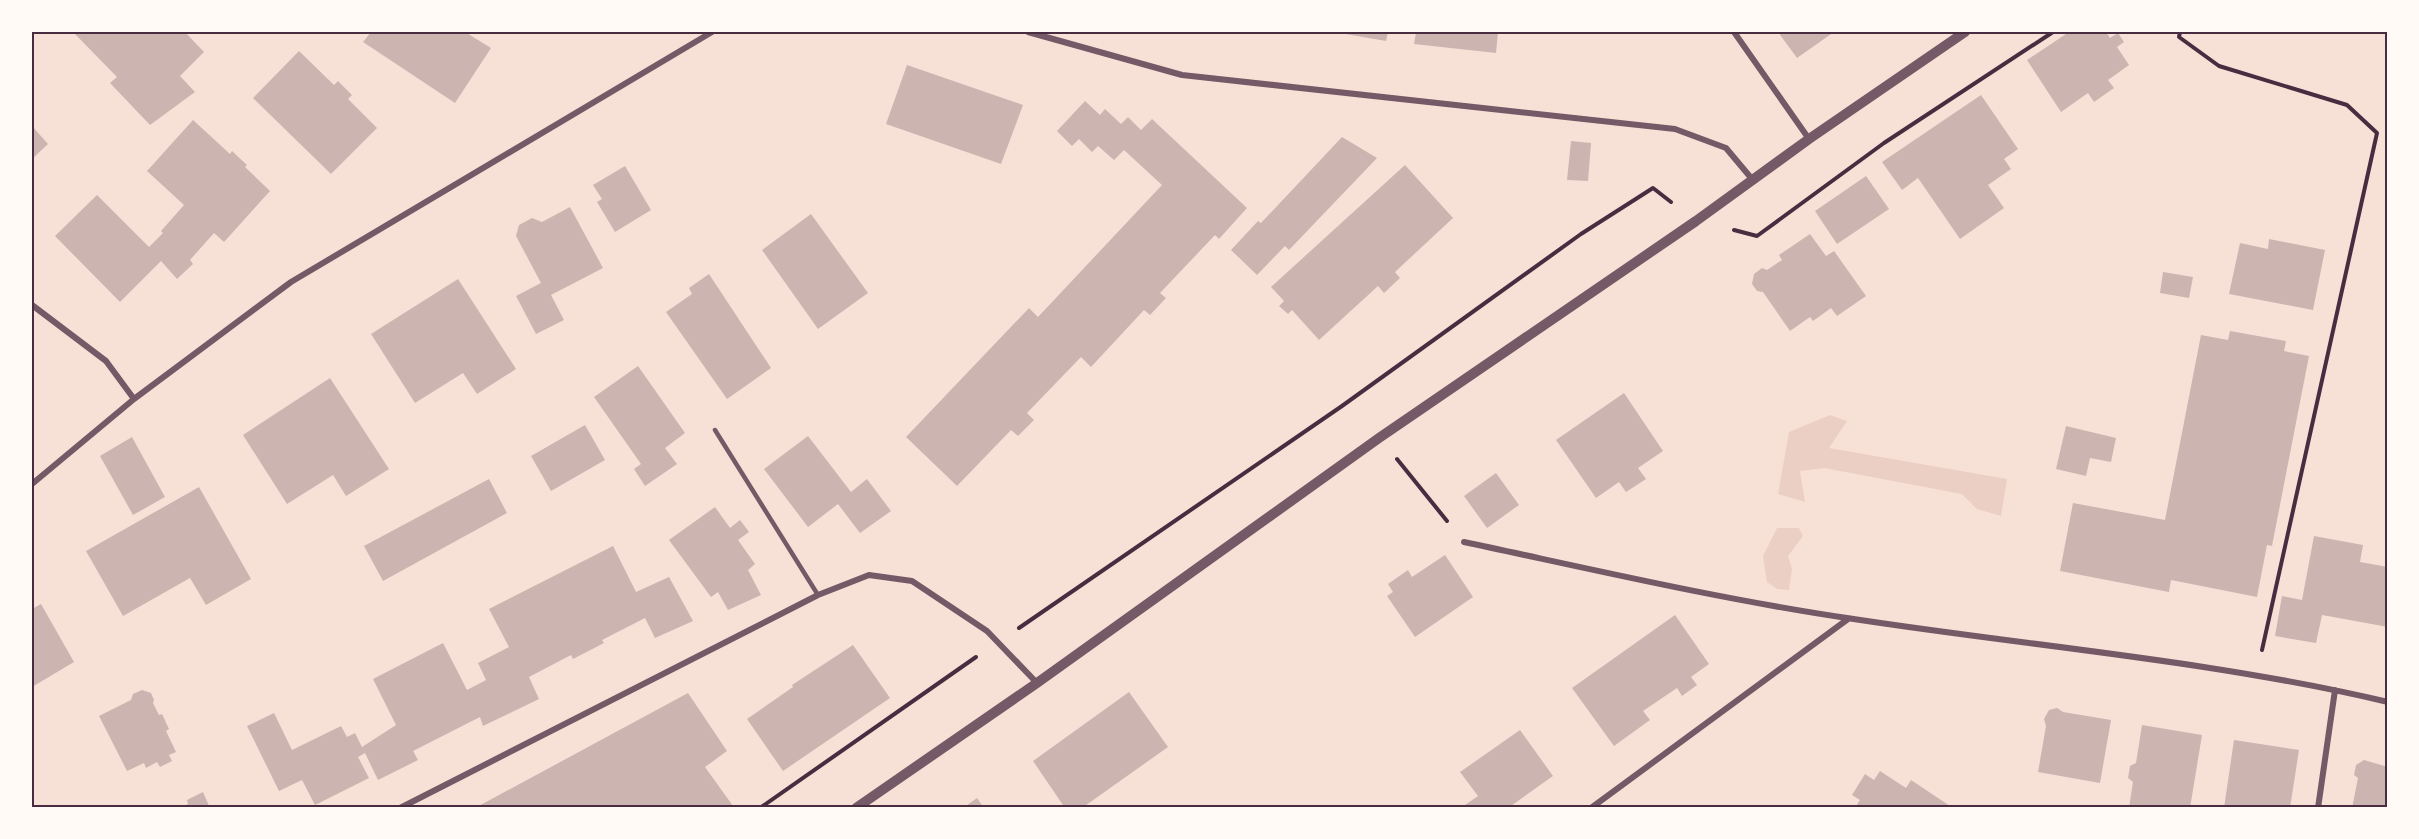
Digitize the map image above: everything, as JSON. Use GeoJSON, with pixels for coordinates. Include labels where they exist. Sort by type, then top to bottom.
{"type":"FeatureCollection","features":[{"type":"Feature","properties":{"kind":"street"},"geometry":{"type":"LineString","coordinates":[[32,484],[134,399],[291,282],[712,32]]}},
{"type":"Feature","properties":{"kind":"street"},"geometry":{"type":"LineString","coordinates":[[1028,32],[1182,75],[1675,129],[1726,148],[1752,180]]}},
{"type":"Feature","properties":{"kind":"street"},"geometry":{"type":"LineString","coordinates":[[1734,32],[1809,138]]}},
{"type":"Feature","properties":{"kind":"street"},"geometry":{"type":"LineString","coordinates":[[856,807],[1037,683],[1379,438],[1696,221],[1809,138],[1965,32]]}},
{"type":"Feature","properties":{"kind":"street"},"geometry":{"type":"LineString","coordinates":[[32,305],[106,361],[134,399]]}},
{"type":"Feature","properties":{"kind":"street"},"geometry":{"type":"LineString","coordinates":[[1464,542],[1747,602],[2256,675],[2388,702]]}},
{"type":"Feature","properties":{"kind":"street"},"geometry":{"type":"LineString","coordinates":[[400,807],[818,595],[869,575],[912,581],[987,631],[1037,683]]}},
{"type":"Feature","properties":{"kind":"street"},"geometry":{"type":"LineString","coordinates":[[1591,807],[1848,618]]}},
{"type":"Feature","properties":{"kind":"street"},"geometry":{"type":"LineString","coordinates":[[2318,807],[2336,690]]}},
{"type":"Feature","properties":{"kind":"lane"},"geometry":{"type":"LineString","coordinates":[[715,430],[818,595]]}},
{"type":"Feature","properties":{"kind":"path"},"geometry":{"type":"LineString","coordinates":[[760,807],[1342,406],[1581,234],[1653,188],[1696,221],[1757,236],[1884,143],[2053,32]]}},
{"type":"Feature","properties":{"kind":"path"},"geometry":{"type":"LineString","coordinates":[[2180,32],[2179,37],[2219,66],[2347,105],[2377,133],[2256,675]]}},
{"type":"Feature","properties":{"kind":"path"},"geometry":{"type":"LineString","coordinates":[[1379,438],[1464,542]]}},
{"type":"Feature","properties":{"kind":"shaded area"},"geometry":{"type":"Polygon","coordinates":[[[1830,415],[1847,421],[1829,448],[2007,479],[2001,516],[1977,509],[1962,494],[1824,468],[1800,471],[1805,502],[1778,494],[1789,432],[1830,415]]]}},
{"type":"Feature","properties":{"kind":"shaded area"},"geometry":{"type":"Polygon","coordinates":[[[1777,528],[1799,528],[1803,536],[1788,556],[1792,569],[1789,590],[1777,589],[1767,582],[1763,556],[1777,528]]]}},
{"type":"Feature","properties":{"kind":"building"},"geometry":{"type":"Polygon","coordinates":[[[185,32],[204,52],[180,76],[195,92],[150,125],[110,83],[117,77],[74,33],[185,32]]]}},
{"type":"Feature","properties":{"kind":"building"},"geometry":{"type":"Polygon","coordinates":[[[371,32],[465,32],[491,48],[455,103],[363,42],[371,32]]]}},
{"type":"Feature","properties":{"kind":"building"},"geometry":{"type":"Polygon","coordinates":[[[1334,32],[1388,32],[1386,41],[1334,32]]]}},
{"type":"Feature","properties":{"kind":"building"},"geometry":{"type":"Polygon","coordinates":[[[1416,32],[1498,32],[1496,53],[1414,44],[1416,32]]]}},
{"type":"Feature","properties":{"kind":"building"},"geometry":{"type":"Polygon","coordinates":[[[1778,32],[1834,32],[1797,58],[1778,32]]]}},
{"type":"Feature","properties":{"kind":"building"},"geometry":{"type":"Polygon","coordinates":[[[2069,32],[2106,32],[2110,38],[2118,33],[2124,42],[2117,47],[2129,65],[2108,80],[2114,88],[2094,102],[2088,93],[2061,112],[2027,60],[2069,32]]]}},
{"type":"Feature","properties":{"kind":"building"},"geometry":{"type":"Polygon","coordinates":[[[299,51],[334,85],[338,81],[352,95],[348,99],[377,128],[331,174],[253,98],[299,51]]]}},
{"type":"Feature","properties":{"kind":"building"},"geometry":{"type":"Polygon","coordinates":[[[907,65],[1023,105],[1001,164],[886,124],[907,65]]]}},
{"type":"Feature","properties":{"kind":"building"},"geometry":{"type":"Polygon","coordinates":[[[1981,95],[2018,149],[2004,159],[2011,169],[1988,185],[2004,208],[1960,239],[1918,178],[1902,190],[1882,162],[1981,95]]]}},
{"type":"Feature","properties":{"kind":"building"},"geometry":{"type":"Polygon","coordinates":[[[1085,101],[1100,115],[1105,109],[1121,124],[1128,117],[1141,130],[1152,119],[1247,208],[1219,239],[1215,235],[1160,293],[1166,298],[1150,315],[1144,310],[1091,367],[1081,357],[1027,413],[1034,420],[1018,436],[1011,430],[957,486],[906,437],[1029,308],[1038,317],[1162,185],[1124,150],[1114,160],[1098,146],[1092,152],[1079,139],[1072,146],[1057,131],[1085,101]]]}},
{"type":"Feature","properties":{"kind":"building"},"geometry":{"type":"Polygon","coordinates":[[[193,120],[230,154],[232,151],[270,191],[224,242],[214,233],[190,260],[193,264],[177,279],[161,261],[120,302],[55,236],[97,195],[149,247],[184,205],[147,171],[193,120]]]}},
{"type":"Feature","properties":{"kind":"building"},"geometry":{"type":"Polygon","coordinates":[[[32,126],[48,144],[32,159],[32,126]]]}},
{"type":"Feature","properties":{"kind":"building"},"geometry":{"type":"Polygon","coordinates":[[[1342,137],[1377,158],[1289,250],[1285,246],[1257,275],[1231,250],[1258,221],[1261,223],[1342,137]]]}},
{"type":"Feature","properties":{"kind":"building"},"geometry":{"type":"Polygon","coordinates":[[[1571,141],[1591,143],[1588,181],[1567,180],[1571,141]]]}},
{"type":"Feature","properties":{"kind":"building"},"geometry":{"type":"Polygon","coordinates":[[[1405,165],[1453,218],[1395,272],[1400,278],[1384,293],[1378,286],[1319,340],[1292,310],[1288,314],[1279,306],[1284,301],[1271,287],[1405,165]]]}},
{"type":"Feature","properties":{"kind":"building"},"geometry":{"type":"Polygon","coordinates":[[[625,166],[651,210],[615,232],[597,202],[602,199],[593,185],[625,166]]]}},
{"type":"Feature","properties":{"kind":"building"},"geometry":{"type":"Polygon","coordinates":[[[1866,176],[1889,209],[1837,244],[1815,211],[1866,176]]]}},
{"type":"Feature","properties":{"kind":"building"},"geometry":{"type":"Polygon","coordinates":[[[570,207],[603,268],[551,295],[564,320],[536,334],[516,296],[541,283],[516,236],[519,225],[532,218],[542,222],[570,207]]]}},
{"type":"Feature","properties":{"kind":"building"},"geometry":{"type":"Polygon","coordinates":[[[811,214],[868,293],[818,329],[762,250],[811,214]]]}},
{"type":"Feature","properties":{"kind":"building"},"geometry":{"type":"Polygon","coordinates":[[[1810,234],[1826,256],[1834,251],[1866,296],[1837,316],[1831,308],[1813,321],[1810,317],[1790,331],[1763,292],[1757,291],[1752,284],[1754,274],[1762,268],[1767,270],[1782,260],[1779,255],[1810,234]]]}},
{"type":"Feature","properties":{"kind":"building"},"geometry":{"type":"Polygon","coordinates":[[[2269,239],[2325,250],[2313,310],[2229,294],[2240,243],[2268,249],[2269,239]]]}},
{"type":"Feature","properties":{"kind":"building"},"geometry":{"type":"Polygon","coordinates":[[[2163,272],[2193,277],[2189,298],[2160,293],[2163,272]]]}},
{"type":"Feature","properties":{"kind":"building"},"geometry":{"type":"Polygon","coordinates":[[[709,274],[771,368],[727,399],[666,312],[692,294],[689,288],[709,274]]]}},
{"type":"Feature","properties":{"kind":"building"},"geometry":{"type":"Polygon","coordinates":[[[458,279],[516,369],[477,394],[463,373],[415,403],[371,334],[458,279]]]}},
{"type":"Feature","properties":{"kind":"building"},"geometry":{"type":"Polygon","coordinates":[[[2230,331],[2286,341],[2284,351],[2309,356],[2272,546],[2267,545],[2257,597],[2171,580],[2169,592],[2060,571],[2073,503],[2165,520],[2201,335],[2228,340],[2230,331]]]}},
{"type":"Feature","properties":{"kind":"building"},"geometry":{"type":"Polygon","coordinates":[[[638,366],[685,433],[665,448],[677,464],[645,486],[634,469],[641,464],[594,397],[638,366]]]}},
{"type":"Feature","properties":{"kind":"building"},"geometry":{"type":"Polygon","coordinates":[[[330,378],[389,469],[346,496],[333,475],[287,504],[243,435],[330,378]]]}},
{"type":"Feature","properties":{"kind":"building"},"geometry":{"type":"Polygon","coordinates":[[[1624,393],[1663,451],[1638,468],[1646,479],[1626,492],[1619,482],[1596,498],[1556,440],[1624,393]]]}},
{"type":"Feature","properties":{"kind":"building"},"geometry":{"type":"Polygon","coordinates":[[[585,425],[605,460],[551,491],[531,456],[585,425]]]}},
{"type":"Feature","properties":{"kind":"building"},"geometry":{"type":"Polygon","coordinates":[[[2066,426],[2116,438],[2111,462],[2090,458],[2086,476],[2056,469],[2066,426]]]}},
{"type":"Feature","properties":{"kind":"building"},"geometry":{"type":"Polygon","coordinates":[[[808,436],[851,492],[867,479],[891,511],[860,533],[838,504],[808,527],[764,469],[808,436]]]}},
{"type":"Feature","properties":{"kind":"building"},"geometry":{"type":"Polygon","coordinates":[[[132,437],[165,497],[133,515],[100,456],[132,437]]]}},
{"type":"Feature","properties":{"kind":"building"},"geometry":{"type":"Polygon","coordinates":[[[1496,473],[1519,505],[1487,528],[1464,496],[1496,473]]]}},
{"type":"Feature","properties":{"kind":"building"},"geometry":{"type":"Polygon","coordinates":[[[489,479],[507,513],[383,581],[364,546],[489,479]]]}},
{"type":"Feature","properties":{"kind":"building"},"geometry":{"type":"Polygon","coordinates":[[[199,487],[251,579],[206,605],[190,578],[123,616],[86,551],[199,487]]]}},
{"type":"Feature","properties":{"kind":"building"},"geometry":{"type":"Polygon","coordinates":[[[715,507],[730,528],[740,520],[749,532],[738,540],[755,564],[748,570],[761,595],[728,610],[718,592],[711,597],[669,540],[715,507]]]}},
{"type":"Feature","properties":{"kind":"building"},"geometry":{"type":"Polygon","coordinates":[[[2314,536],[2363,545],[2360,562],[2388,567],[2388,627],[2322,615],[2316,643],[2275,636],[2282,596],[2302,600],[2314,536]]]}},
{"type":"Feature","properties":{"kind":"building"},"geometry":{"type":"Polygon","coordinates":[[[613,546],[636,592],[669,577],[693,621],[655,638],[645,618],[602,640],[604,643],[573,659],[571,655],[529,677],[539,699],[483,726],[480,717],[413,751],[418,760],[378,780],[365,753],[358,757],[369,778],[315,805],[302,780],[279,791],[247,726],[274,713],[292,750],[341,726],[347,737],[355,733],[362,747],[396,725],[373,679],[443,643],[467,690],[486,680],[478,663],[509,647],[489,609],[613,546]]]}},
{"type":"Feature","properties":{"kind":"building"},"geometry":{"type":"Polygon","coordinates":[[[1445,555],[1473,597],[1415,637],[1387,596],[1393,592],[1388,584],[1408,570],[1412,577],[1445,555]]]}},
{"type":"Feature","properties":{"kind":"building"},"geometry":{"type":"Polygon","coordinates":[[[41,604],[74,662],[32,687],[32,609],[41,604]]]}},
{"type":"Feature","properties":{"kind":"building"},"geometry":{"type":"Polygon","coordinates":[[[1675,615],[1709,664],[1691,677],[1697,685],[1682,696],[1677,688],[1643,711],[1650,720],[1614,746],[1572,688],[1675,615]]]}},
{"type":"Feature","properties":{"kind":"building"},"geometry":{"type":"Polygon","coordinates":[[[853,645],[890,698],[783,771],[747,719],[793,687],[792,685],[853,645]]]}},
{"type":"Feature","properties":{"kind":"building"},"geometry":{"type":"Polygon","coordinates":[[[142,690],[151,693],[159,715],[162,714],[169,729],[166,731],[176,752],[169,755],[172,761],[160,767],[157,762],[146,768],[144,763],[127,771],[99,716],[131,700],[133,694],[142,690]]]}},
{"type":"Feature","properties":{"kind":"building"},"geometry":{"type":"Polygon","coordinates":[[[1129,692],[1168,747],[1082,808],[1065,808],[1033,761],[1129,692]]]}},
{"type":"Feature","properties":{"kind":"building"},"geometry":{"type":"Polygon","coordinates":[[[688,693],[727,751],[705,767],[733,806],[731,808],[475,808],[688,693]]]}},
{"type":"Feature","properties":{"kind":"building"},"geometry":{"type":"Polygon","coordinates":[[[2057,708],[2063,712],[2111,720],[2100,783],[2038,772],[2046,726],[2044,719],[2049,710],[2057,708]]]}},
{"type":"Feature","properties":{"kind":"building"},"geometry":{"type":"Polygon","coordinates":[[[2142,725],[2202,735],[2190,808],[2129,808],[2133,782],[2128,778],[2130,766],[2136,763],[2142,725]]]}},
{"type":"Feature","properties":{"kind":"building"},"geometry":{"type":"Polygon","coordinates":[[[1520,730],[1553,776],[1508,808],[1467,808],[1465,805],[1478,796],[1460,772],[1520,730]]]}},
{"type":"Feature","properties":{"kind":"building"},"geometry":{"type":"Polygon","coordinates":[[[2234,740],[2299,750],[2290,808],[2224,808],[2234,740]]]}},
{"type":"Feature","properties":{"kind":"building"},"geometry":{"type":"Polygon","coordinates":[[[2364,760],[2388,767],[2388,808],[2352,808],[2358,778],[2354,775],[2356,765],[2364,760]]]}},
{"type":"Feature","properties":{"kind":"building"},"geometry":{"type":"Polygon","coordinates":[[[1880,771],[1906,788],[1911,780],[1953,808],[1855,808],[1860,800],[1852,795],[1865,774],[1874,780],[1880,771]]]}},
{"type":"Feature","properties":{"kind":"building"},"geometry":{"type":"Polygon","coordinates":[[[203,792],[210,808],[180,808],[188,804],[187,800],[203,792]]]}},
{"type":"Feature","properties":{"kind":"building"},"geometry":{"type":"Polygon","coordinates":[[[977,798],[984,808],[963,808],[977,798]]]}}]}
